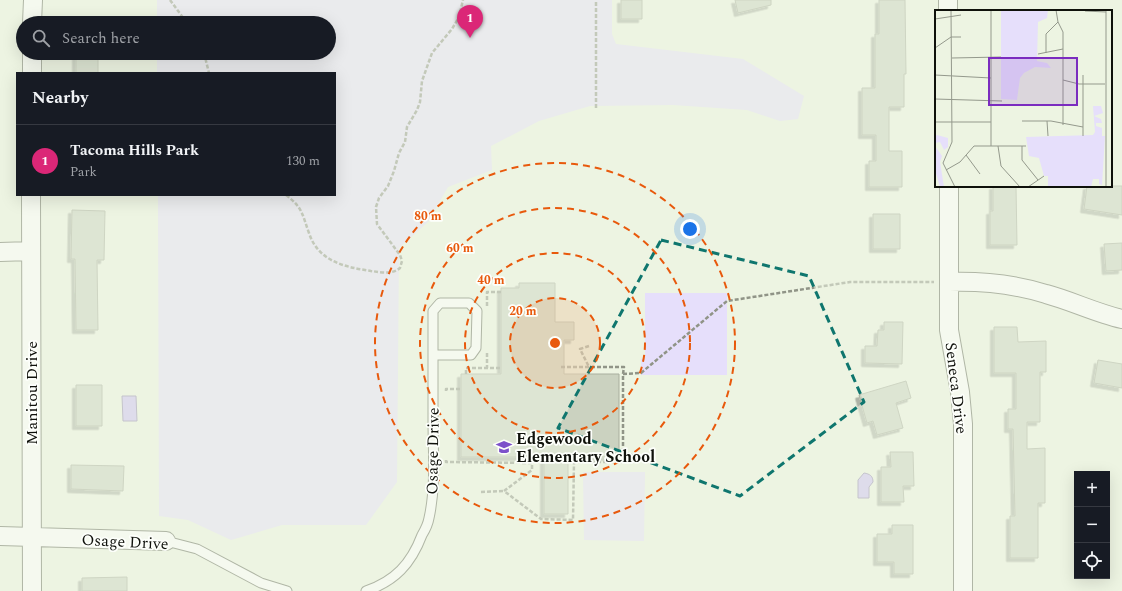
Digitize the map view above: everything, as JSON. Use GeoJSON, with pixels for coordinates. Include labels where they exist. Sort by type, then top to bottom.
{"type":"FeatureCollection","features":[{"type":"Feature","properties":{"kind":"street"},"geometry":{"type":"LineString","coordinates":[[32,16],[33,0]]}},
{"type":"Feature","properties":{"kind":"street"},"geometry":{"type":"LineString","coordinates":[[32,60],[32,72]]}},
{"type":"Feature","properties":{"kind":"street","name":"Seneca Drive"},"geometry":{"type":"LineString","coordinates":[[948,187],[949,330],[960,392],[963,424],[963,591]]}},
{"type":"Feature","properties":{"kind":"street","name":"Manitou Drive"},"geometry":{"type":"LineString","coordinates":[[31,196],[32,591]]}},
{"type":"Feature","properties":{"kind":"street"},"geometry":{"type":"LineString","coordinates":[[0,252],[30,251]]}},
{"type":"Feature","properties":{"kind":"street"},"geometry":{"type":"LineString","coordinates":[[949,282],[990,282],[1023,288],[1047,294],[1086,309],[1122,319]]}},
{"type":"Feature","properties":{"kind":"street","name":"Osage Drive"},"geometry":{"type":"LineString","coordinates":[[0,536],[166,541]]}},
{"type":"Feature","properties":{"kind":"lane","name":"Osage Drive"},"geometry":{"type":"LineString","coordinates":[[366,591],[396,576],[404,568],[418,546],[429,519],[433,476],[433,355],[434,311],[440,304],[469,303],[477,312],[476,348],[471,355],[433,355]]}},
{"type":"Feature","properties":{"kind":"lane","name":"Osage Drive"},"geometry":{"type":"LineString","coordinates":[[166,541],[196,549],[261,583],[287,591]]}},
{"type":"Feature","properties":{"kind":"path"},"geometry":{"type":"LineString","coordinates":[[170,0],[182,16]]}},
{"type":"Feature","properties":{"kind":"path"},"geometry":{"type":"LineString","coordinates":[[287,196],[296,203],[304,215],[309,235],[319,251],[332,262],[359,269],[381,272],[393,272],[400,268],[402,261],[400,255],[377,224],[376,207],[379,198],[388,186],[399,153],[405,142],[407,127],[420,102],[422,81],[432,53],[452,30],[459,18],[463,0]]}},
{"type":"Feature","properties":{"kind":"path"},"geometry":{"type":"LineString","coordinates":[[596,0],[596,108]]}},
{"type":"Feature","properties":{"kind":"path"},"geometry":{"type":"LineString","coordinates":[[206,60],[209,72]]}},
{"type":"Feature","properties":{"kind":"path"},"geometry":{"type":"LineString","coordinates":[[623,374],[640,373],[727,301],[850,282],[949,282]]}},
{"type":"Feature","properties":{"kind":"path"},"geometry":{"type":"LineString","coordinates":[[589,346],[580,349],[589,367]]}},
{"type":"Feature","properties":{"kind":"path"},"geometry":{"type":"LineString","coordinates":[[562,367],[624,367],[623,462],[563,462]]}},
{"type":"Feature","properties":{"kind":"path"},"geometry":{"type":"LineString","coordinates":[[466,374],[466,368],[487,368]]}},
{"type":"Feature","properties":{"kind":"path"},"geometry":{"type":"LineString","coordinates":[[446,396],[446,389],[461,389]]}},
{"type":"Feature","properties":{"kind":"path"},"geometry":{"type":"LineString","coordinates":[[446,455],[446,462],[532,463],[532,470],[504,491],[481,492]]}},
{"type":"Feature","properties":{"kind":"path"},"geometry":{"type":"LineString","coordinates":[[504,491],[541,519],[574,520],[574,462]]}},
{"type":"Feature","properties":{"kind":"highlighted area"},"geometry":{"type":"Polygon","coordinates":[[[661,240],[809,276],[864,402],[740,496],[558,428],[661,240]]]}},
{"type":"Feature","properties":{"kind":"shaded area"},"geometry":{"type":"Polygon","coordinates":[[[157,0],[612,0],[612,34],[616,44],[743,59],[804,96],[798,119],[780,121],[747,110],[673,105],[590,106],[539,121],[491,146],[492,170],[448,187],[428,222],[399,248],[397,482],[366,525],[282,525],[231,540],[188,520],[159,516],[158,196],[336,196],[336,72],[157,72],[157,60],[336,60],[336,16],[157,16],[157,0]]]}},
{"type":"Feature","properties":{"kind":"shaded area"},"geometry":{"type":"Polygon","coordinates":[[[645,293],[727,293],[727,375],[641,375],[641,359],[645,358],[645,293]]]}},
{"type":"Feature","properties":{"kind":"shaded area"},"geometry":{"type":"Polygon","coordinates":[[[122,396],[136,396],[137,421],[123,421],[122,396]]]}},
{"type":"Feature","properties":{"kind":"shaded area"},"geometry":{"type":"Polygon","coordinates":[[[583,472],[645,472],[644,541],[584,540],[583,472]]]}},
{"type":"Feature","properties":{"kind":"shaded area"},"geometry":{"type":"Polygon","coordinates":[[[864,473],[871,476],[873,482],[869,487],[869,498],[858,498],[858,480],[864,473]]]}},
{"type":"Feature","properties":{"kind":"building"},"geometry":{"type":"Polygon","coordinates":[[[621,0],[642,0],[642,19],[621,19],[621,0]]]}},
{"type":"Feature","properties":{"kind":"building"},"geometry":{"type":"Polygon","coordinates":[[[735,0],[771,0],[771,5],[738,13],[735,0]]]}},
{"type":"Feature","properties":{"kind":"building"},"geometry":{"type":"Polygon","coordinates":[[[879,0],[905,0],[906,74],[904,74],[904,107],[889,107],[889,151],[902,151],[902,187],[869,187],[869,161],[876,161],[876,135],[862,135],[862,88],[875,88],[875,34],[879,34],[879,0]]]}},
{"type":"Feature","properties":{"kind":"building"},"geometry":{"type":"Polygon","coordinates":[[[76,60],[98,60],[98,72],[76,72],[76,60]]]}},
{"type":"Feature","properties":{"kind":"building"},"geometry":{"type":"Polygon","coordinates":[[[1122,186],[1122,215],[1084,209],[1087,187],[1122,186]]]}},
{"type":"Feature","properties":{"kind":"building"},"geometry":{"type":"Polygon","coordinates":[[[993,187],[1016,187],[1017,245],[990,245],[990,211],[993,211],[993,187]]]}},
{"type":"Feature","properties":{"kind":"building"},"geometry":{"type":"Polygon","coordinates":[[[72,210],[105,211],[104,260],[97,260],[98,330],[76,330],[75,259],[71,259],[72,210]]]}},
{"type":"Feature","properties":{"kind":"building"},"geometry":{"type":"Polygon","coordinates":[[[873,214],[900,214],[900,249],[873,249],[873,214]]]}},
{"type":"Feature","properties":{"kind":"building"},"geometry":{"type":"Polygon","coordinates":[[[1122,243],[1122,270],[1106,271],[1104,244],[1122,243]]]}},
{"type":"Feature","properties":{"kind":"building"},"geometry":{"type":"Polygon","coordinates":[[[519,283],[555,283],[555,322],[574,322],[574,340],[564,340],[564,374],[619,374],[619,457],[568,457],[568,514],[544,514],[544,457],[461,457],[461,374],[501,374],[501,288],[519,288],[519,283]]]}},
{"type":"Feature","properties":{"kind":"building"},"geometry":{"type":"Polygon","coordinates":[[[884,322],[903,322],[902,364],[865,363],[865,346],[877,346],[878,330],[884,330],[884,322]]]}},
{"type":"Feature","properties":{"kind":"building"},"geometry":{"type":"Polygon","coordinates":[[[994,327],[1017,327],[1018,342],[1046,341],[1046,372],[1040,372],[1040,422],[1027,422],[1027,449],[1045,448],[1045,503],[1038,503],[1038,558],[1010,558],[1010,516],[1015,516],[1013,429],[1008,429],[1008,409],[1016,409],[1016,373],[994,373],[994,327]]]}},
{"type":"Feature","properties":{"kind":"building"},"geometry":{"type":"Polygon","coordinates":[[[1098,360],[1122,364],[1122,388],[1094,383],[1098,360]]]}},
{"type":"Feature","properties":{"kind":"building"},"geometry":{"type":"Polygon","coordinates":[[[906,381],[911,398],[896,403],[903,428],[877,435],[873,421],[867,423],[859,395],[906,381]]]}},
{"type":"Feature","properties":{"kind":"building"},"geometry":{"type":"Polygon","coordinates":[[[76,385],[102,385],[102,426],[76,426],[76,385]]]}},
{"type":"Feature","properties":{"kind":"building"},"geometry":{"type":"Polygon","coordinates":[[[890,452],[913,452],[914,486],[903,486],[904,502],[881,502],[881,467],[891,467],[890,452]]]}},
{"type":"Feature","properties":{"kind":"building"},"geometry":{"type":"Polygon","coordinates":[[[71,465],[124,466],[123,491],[71,489],[71,465]]]}},
{"type":"Feature","properties":{"kind":"building"},"geometry":{"type":"Polygon","coordinates":[[[892,525],[913,525],[913,574],[894,574],[894,562],[877,562],[877,534],[892,534],[892,525]]]}},
{"type":"Feature","properties":{"kind":"building"},"geometry":{"type":"Polygon","coordinates":[[[127,577],[127,591],[82,591],[82,578],[127,577]]]}},
{"type":"Feature","properties":{"kind":"place","name":"Tacoma Hills Park"},"geometry":{"type":"Point","coordinates":[470,38]}},
{"type":"Feature","properties":{"kind":"place","name":"Edgewood Elementary School"},"geometry":{"type":"Point","coordinates":[504,447]}}]}
